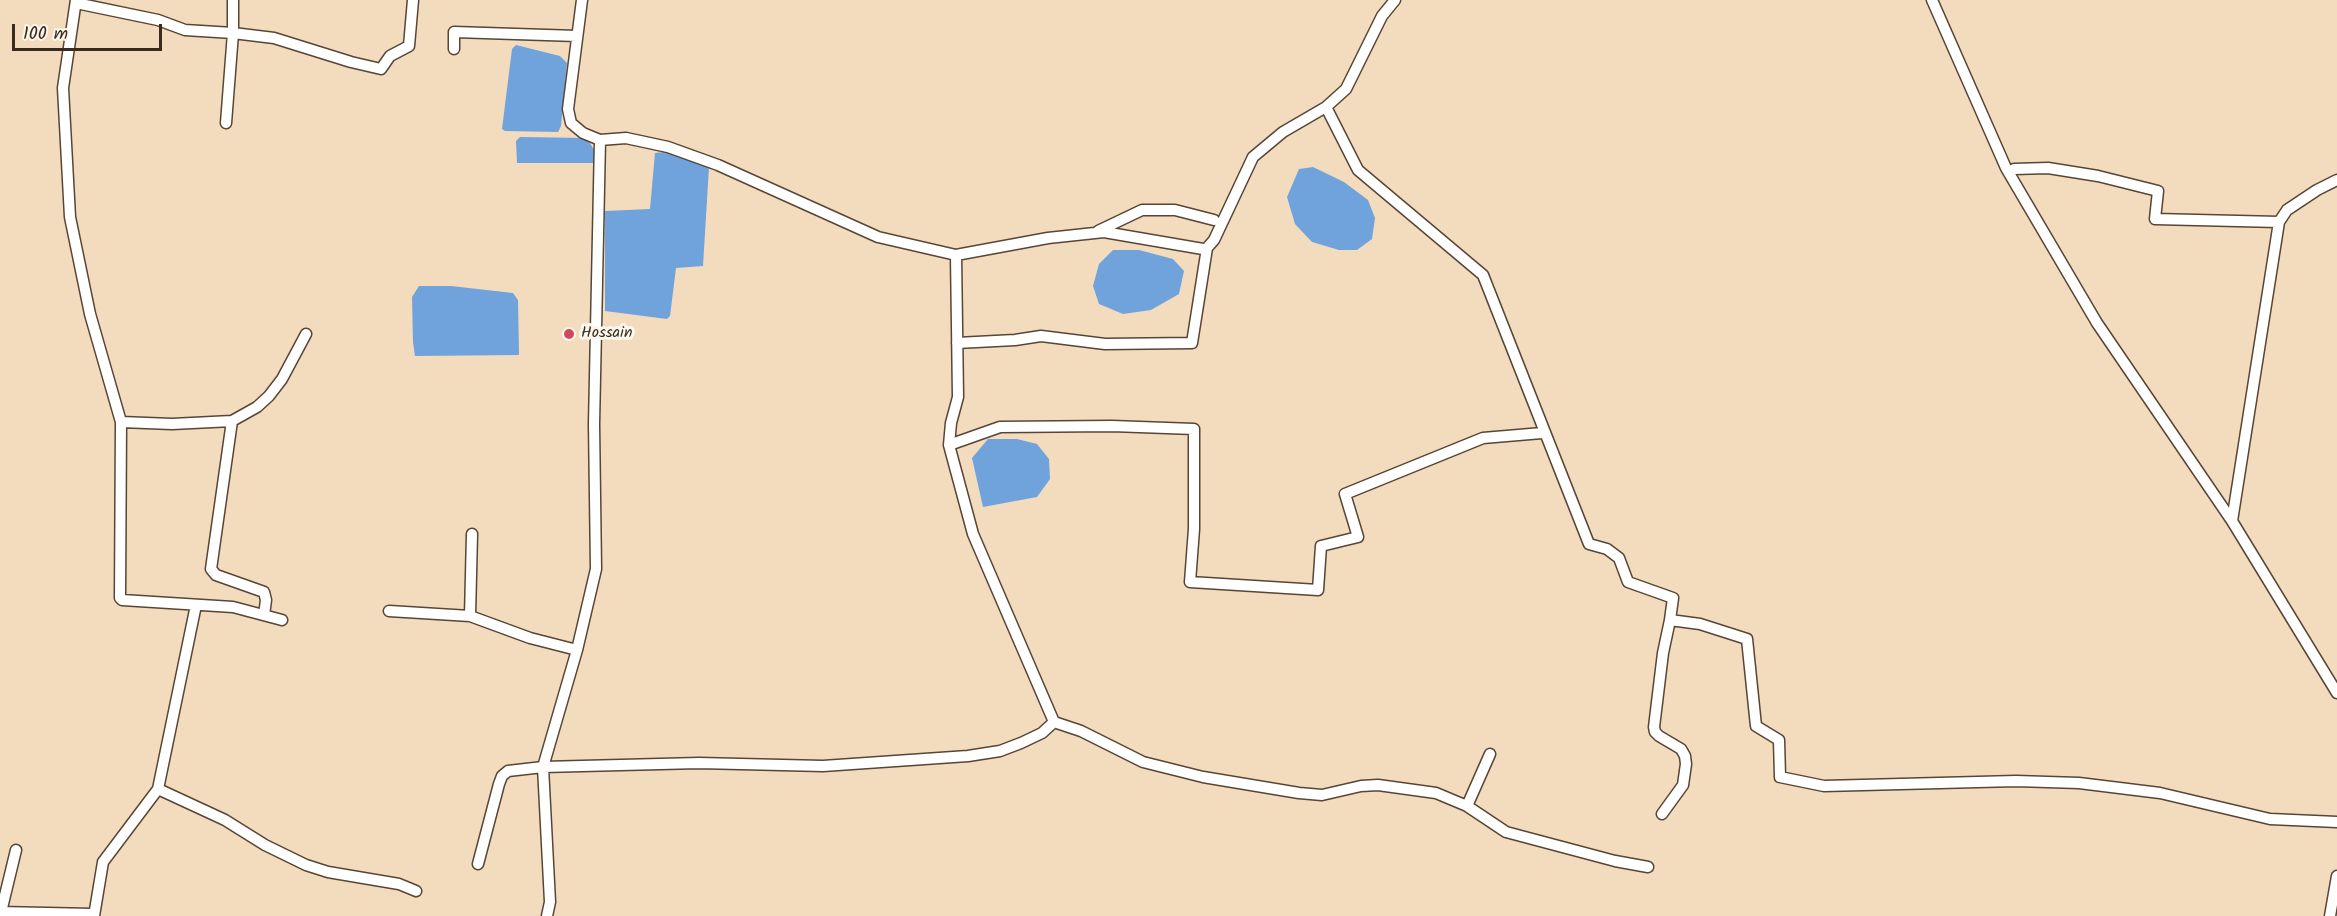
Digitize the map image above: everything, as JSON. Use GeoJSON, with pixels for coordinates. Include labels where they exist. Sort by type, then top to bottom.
{"type":"FeatureCollection","features":[{"type":"Feature","properties":{"kind":"street"},"geometry":{"type":"LineString","coordinates":[[226,123],[233,33],[233,0]]}},
{"type":"Feature","properties":{"kind":"street"},"geometry":{"type":"LineString","coordinates":[[282,620],[233,607],[122,600],[120,598],[121,422],[90,314],[70,217],[63,88],[76,1],[158,20],[185,30],[274,38],[381,69],[390,56],[409,46],[413,0]]}},
{"type":"Feature","properties":{"kind":"street"},"geometry":{"type":"LineString","coordinates":[[582,0],[568,109],[571,123],[584,133],[600,140],[626,138],[668,147],[718,165],[878,237],[956,255],[1048,238],[1104,232],[1198,249],[1208,248]]}},
{"type":"Feature","properties":{"kind":"street"},"geometry":{"type":"LineString","coordinates":[[957,343],[1015,340],[1041,336],[1105,344],[1192,343],[1208,248],[1214,240],[1253,157],[1282,132],[1326,107],[1346,89],[1382,16],[1395,0]]}},
{"type":"Feature","properties":{"kind":"street"},"geometry":{"type":"LineString","coordinates":[[1932,0],[2006,168],[2097,323],[2232,521],[2337,693]]}},
{"type":"Feature","properties":{"kind":"street"},"geometry":{"type":"LineString","coordinates":[[454,49],[454,32],[578,36]]}},
{"type":"Feature","properties":{"kind":"street"},"geometry":{"type":"LineString","coordinates":[[1326,107],[1358,170],[1483,275],[1589,544],[1607,549],[1618,558],[1628,582],[1673,598],[1663,652],[1654,727],[1659,736],[1681,748],[1686,764],[1683,785],[1662,814]]}},
{"type":"Feature","properties":{"kind":"street"},"geometry":{"type":"LineString","coordinates":[[547,916],[550,902],[543,767],[577,650],[596,569],[594,424],[600,140]]}},
{"type":"Feature","properties":{"kind":"street"},"geometry":{"type":"LineString","coordinates":[[2014,169],[2048,168],[2158,191],[2155,219],[2279,222]]}},
{"type":"Feature","properties":{"kind":"street"},"geometry":{"type":"LineString","coordinates":[[2232,521],[2279,222],[2287,210],[2337,180]]}},
{"type":"Feature","properties":{"kind":"street"},"geometry":{"type":"LineString","coordinates":[[1092,233],[1142,210],[1174,210],[1214,220]]}},
{"type":"Feature","properties":{"kind":"street"},"geometry":{"type":"LineString","coordinates":[[956,255],[958,397],[951,423],[949,445],[973,534],[1054,722],[1090,735],[1143,762],[1203,777],[1322,795],[1361,786],[1378,785],[1436,793],[1467,806],[1506,832],[1615,861],[1648,867]]}},
{"type":"Feature","properties":{"kind":"street"},"geometry":{"type":"LineString","coordinates":[[121,422],[172,424],[232,421],[257,407],[269,396],[282,379],[306,334]]}},
{"type":"Feature","properties":{"kind":"street"},"geometry":{"type":"LineString","coordinates":[[232,421],[211,568],[216,576],[264,592],[266,600],[264,615]]}},
{"type":"Feature","properties":{"kind":"street"},"geometry":{"type":"LineString","coordinates":[[949,445],[1000,427],[1112,426],[1194,429],[1194,529],[1190,582],[1318,590],[1321,546],[1358,537],[1345,494],[1483,438],[1542,433]]}},
{"type":"Feature","properties":{"kind":"street"},"geometry":{"type":"LineString","coordinates":[[470,616],[472,534]]}},
{"type":"Feature","properties":{"kind":"street"},"geometry":{"type":"LineString","coordinates":[[16,850],[1,912],[93,915],[103,862],[158,789],[195,605]]}},
{"type":"Feature","properties":{"kind":"street"},"geometry":{"type":"LineString","coordinates":[[389,611],[470,616],[530,638],[577,650]]}},
{"type":"Feature","properties":{"kind":"street"},"geometry":{"type":"LineString","coordinates":[[1670,620],[1700,624],[1747,639],[1756,726],[1779,740],[1780,777],[1824,786],[2079,783],[2160,794],[2270,819],[2337,822]]}},
{"type":"Feature","properties":{"kind":"street"},"geometry":{"type":"LineString","coordinates":[[478,864],[502,776],[508,771],[543,767],[699,763],[823,766],[969,756],[1000,751],[1021,743],[1042,733],[1054,722]]}},
{"type":"Feature","properties":{"kind":"street"},"geometry":{"type":"LineString","coordinates":[[1467,806],[1490,754]]}},
{"type":"Feature","properties":{"kind":"street"},"geometry":{"type":"LineString","coordinates":[[158,789],[225,820],[306,865],[328,872],[399,884],[416,891]]}},
{"type":"Feature","properties":{"kind":"street"},"geometry":{"type":"LineString","coordinates":[[2330,916],[2337,876]]}},
{"type":"Feature","properties":{"kind":"water"},"geometry":{"type":"Polygon","coordinates":[[[516,45],[560,56],[567,63],[561,126],[558,132],[505,131],[502,129],[512,49],[516,45]]]}},
{"type":"Feature","properties":{"kind":"water"},"geometry":{"type":"Polygon","coordinates":[[[520,137],[587,138],[594,150],[594,163],[517,163],[516,141],[520,137]]]}},
{"type":"Feature","properties":{"kind":"water"},"geometry":{"type":"Polygon","coordinates":[[[655,153],[676,154],[709,167],[703,266],[676,268],[670,316],[667,319],[605,311],[605,211],[650,209],[655,153]]]}},
{"type":"Feature","properties":{"kind":"water"},"geometry":{"type":"Polygon","coordinates":[[[1313,167],[1344,182],[1368,200],[1375,218],[1372,239],[1357,250],[1339,250],[1312,242],[1295,224],[1287,197],[1299,169],[1313,167]]]}},
{"type":"Feature","properties":{"kind":"water"},"geometry":{"type":"Polygon","coordinates":[[[1113,250],[1139,250],[1173,259],[1184,271],[1179,294],[1151,310],[1123,314],[1099,304],[1093,286],[1099,264],[1113,250]]]}},
{"type":"Feature","properties":{"kind":"water"},"geometry":{"type":"Polygon","coordinates":[[[419,286],[451,286],[513,293],[518,300],[519,355],[415,356],[412,297],[419,286]]]}},
{"type":"Feature","properties":{"kind":"water"},"geometry":{"type":"Polygon","coordinates":[[[988,439],[1017,439],[1037,444],[1049,459],[1050,479],[1037,497],[983,507],[972,458],[988,439]]]}},
{"type":"Feature","properties":{"kind":"place","name":"Hossain"},"geometry":{"type":"Point","coordinates":[569,334]}}]}
